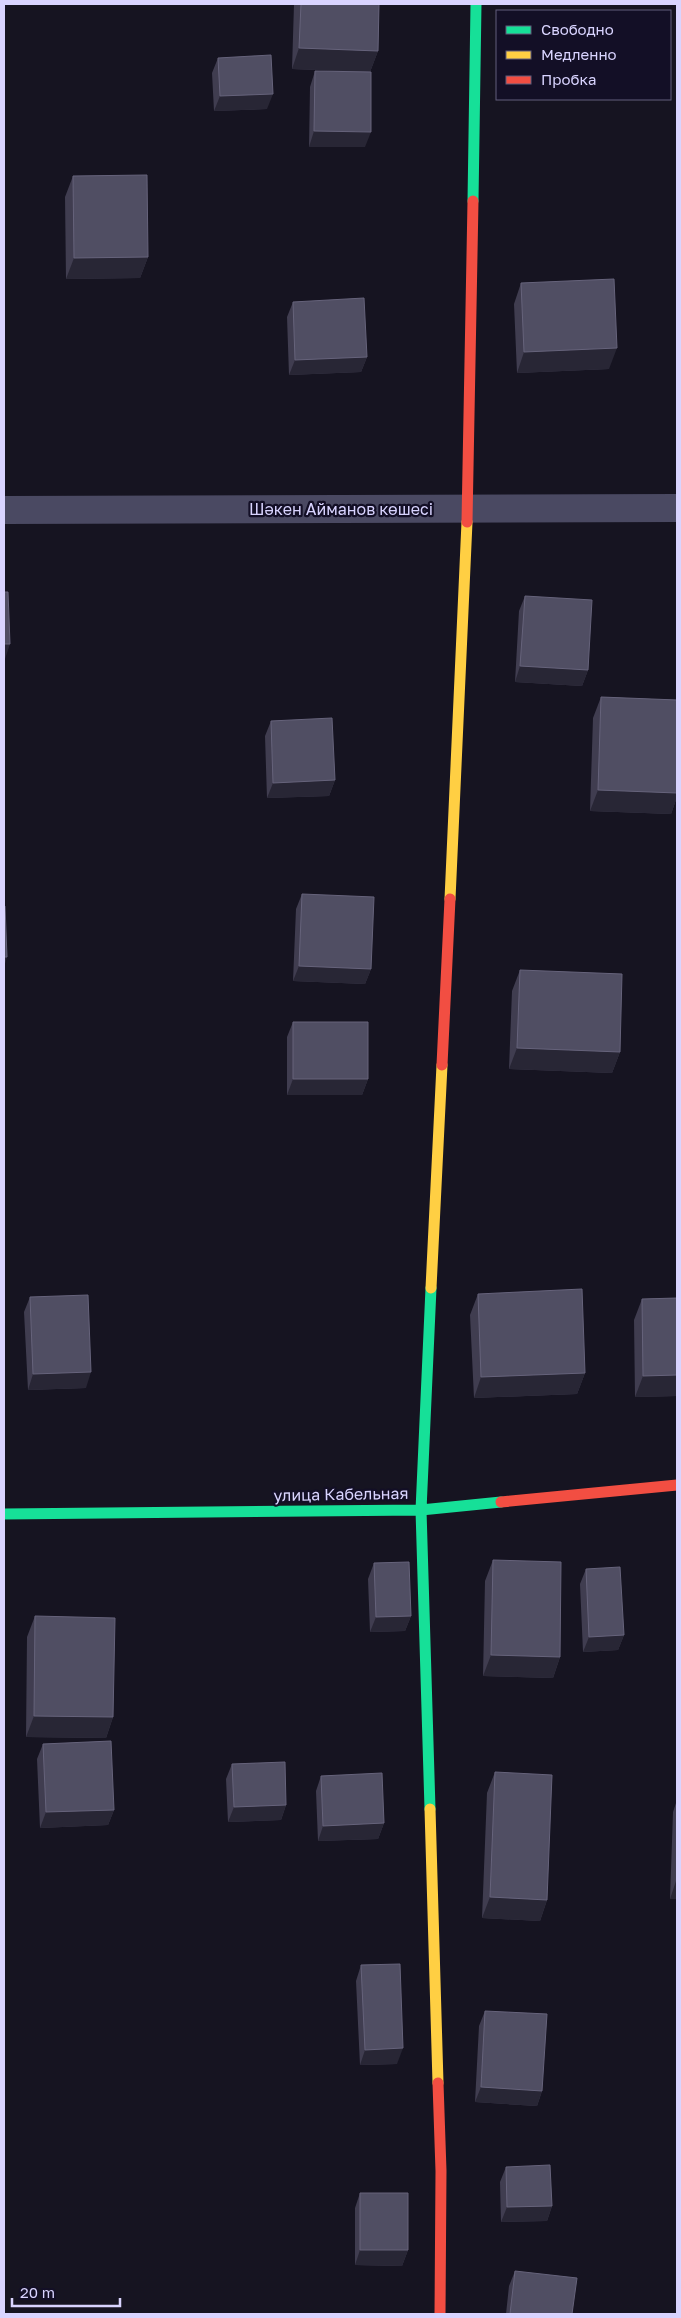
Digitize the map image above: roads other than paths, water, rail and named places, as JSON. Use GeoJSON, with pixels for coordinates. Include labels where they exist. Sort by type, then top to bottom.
{"type":"FeatureCollection","features":[{"type":"Feature","properties":{"kind":"street"},"geometry":{"type":"LineString","coordinates":[[440,2314],[441,2170],[421,1510],[468,509],[476,4]]}},
{"type":"Feature","properties":{"kind":"street","name":"Шәкен Айманов көшесі"},"geometry":{"type":"LineString","coordinates":[[4,510],[677,508]]}},
{"type":"Feature","properties":{"kind":"street","name":"улица Кабельная"},"geometry":{"type":"LineString","coordinates":[[4,1514],[421,1510],[677,1485]]}}]}
